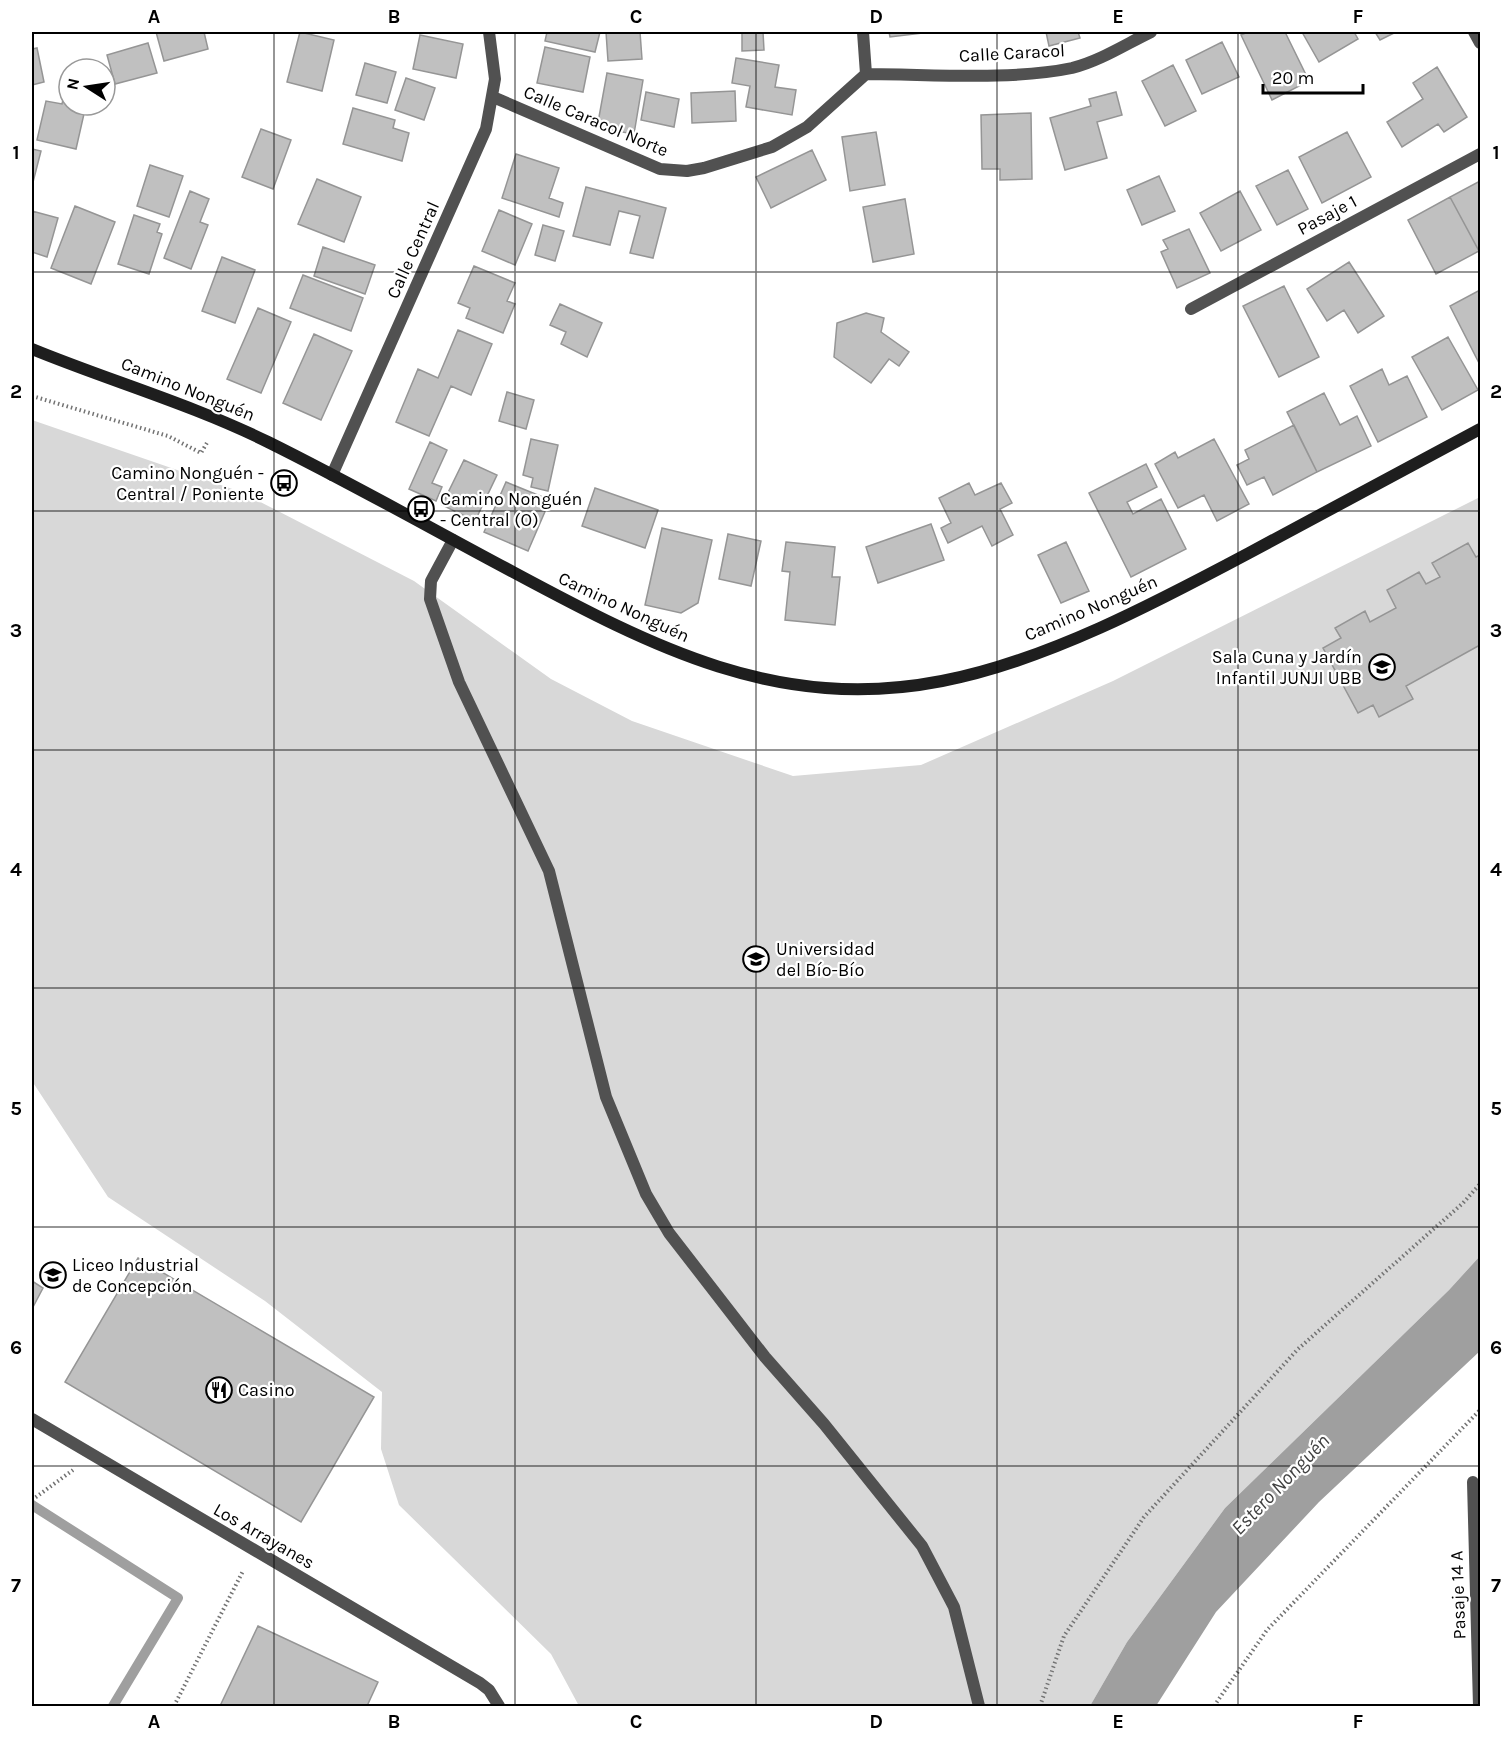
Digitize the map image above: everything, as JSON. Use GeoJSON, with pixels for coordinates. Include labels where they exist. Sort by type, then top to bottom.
{"type":"FeatureCollection","features":[{"type":"Feature","properties":{"kind":"main road","name":"Camino Nonguén"},"geometry":{"type":"LineString","coordinates":[[32,349],[219,419],[332,475],[611,624],[661,647],[712,666],[757,677],[830,688],[911,686],[979,671],[1075,638],[1131,614],[1480,429]]}},
{"type":"Feature","properties":{"kind":"main road"},"geometry":{"type":"LineString","coordinates":[[32,354],[50,356]]}},
{"type":"Feature","properties":{"kind":"street","name":"Calle Central"},"geometry":{"type":"LineString","coordinates":[[332,475],[486,129],[495,79],[489,32]]}},
{"type":"Feature","properties":{"kind":"street"},"geometry":{"type":"LineString","coordinates":[[863,32],[866,74]]}},
{"type":"Feature","properties":{"kind":"street","name":"Calle Caracol"},"geometry":{"type":"LineString","coordinates":[[866,74],[1011,74],[1051,71],[1097,60],[1151,32]]}},
{"type":"Feature","properties":{"kind":"street"},"geometry":{"type":"LineString","coordinates":[[1474,32],[1480,43]]}},
{"type":"Feature","properties":{"kind":"street","name":"Calle Caracol Norte"},"geometry":{"type":"LineString","coordinates":[[493,97],[660,169],[687,171],[772,147],[807,127],[866,74]]}},
{"type":"Feature","properties":{"kind":"street","name":"Pasaje 1"},"geometry":{"type":"LineString","coordinates":[[1191,309],[1480,154]]}},
{"type":"Feature","properties":{"kind":"street"},"geometry":{"type":"LineString","coordinates":[[453,540],[431,581],[432,607],[459,682],[549,871],[606,1097],[646,1194],[669,1233],[765,1357],[824,1424],[922,1546],[954,1607],[980,1707]]}},
{"type":"Feature","properties":{"kind":"street","name":"Los Arrayanes"},"geometry":{"type":"LineString","coordinates":[[32,1419],[480,1683],[489,1690],[499,1707]]}},
{"type":"Feature","properties":{"kind":"street","name":"Pasaje 14 A"},"geometry":{"type":"LineString","coordinates":[[1473,1482],[1479,1707]]}},
{"type":"Feature","properties":{"kind":"path"},"geometry":{"type":"LineString","coordinates":[[32,396],[168,436],[201,453],[219,419]]}},
{"type":"Feature","properties":{"kind":"path"},"geometry":{"type":"LineString","coordinates":[[1040,1707],[1064,1636],[1144,1517],[1298,1349],[1464,1203],[1480,1184]]}},
{"type":"Feature","properties":{"kind":"path"},"geometry":{"type":"LineString","coordinates":[[1214,1707],[1267,1630],[1480,1410]]}},
{"type":"Feature","properties":{"kind":"path"},"geometry":{"type":"LineString","coordinates":[[32,1500],[43,1494],[92,1455]]}},
{"type":"Feature","properties":{"kind":"path"},"geometry":{"type":"LineString","coordinates":[[174,1707],[254,1551]]}},
{"type":"Feature","properties":{"kind":"shaded area","name":"Universidad del Bío-Bío"},"geometry":{"type":"Polygon","coordinates":[[[32,420],[241,492],[414,581],[551,679],[632,721],[793,776],[921,765],[1113,681],[1480,497],[1480,1256],[1449,1290],[1225,1508],[1127,1642],[1090,1706],[579,1706],[551,1654],[399,1505],[381,1449],[382,1392],[265,1301],[108,1197],[32,1081],[32,420]]]}},
{"type":"Feature","properties":{"kind":"water","name":"Estero Nonguén"},"geometry":{"type":"Polygon","coordinates":[[[1480,1256],[1480,1351],[1319,1502],[1216,1612],[1156,1706],[1090,1706],[1127,1642],[1225,1508],[1449,1290],[1480,1256]]]}},
{"type":"Feature","properties":{"kind":"building"},"geometry":{"type":"Polygon","coordinates":[[[156,32],[204,32],[208,49],[164,61],[156,32]]]}},
{"type":"Feature","properties":{"kind":"building"},"geometry":{"type":"Polygon","coordinates":[[[300,32],[334,40],[322,91],[287,82],[300,32]]]}},
{"type":"Feature","properties":{"kind":"building"},"geometry":{"type":"Polygon","coordinates":[[[547,32],[600,32],[595,52],[545,41],[547,32]]]}},
{"type":"Feature","properties":{"kind":"building"},"geometry":{"type":"Polygon","coordinates":[[[606,32],[640,32],[642,59],[608,61],[606,32]]]}},
{"type":"Feature","properties":{"kind":"building"},"geometry":{"type":"Polygon","coordinates":[[[742,32],[763,32],[764,50],[742,51],[742,32]]]}},
{"type":"Feature","properties":{"kind":"building"},"geometry":{"type":"Polygon","coordinates":[[[889,32],[931,32],[890,37],[889,32]]]}},
{"type":"Feature","properties":{"kind":"building"},"geometry":{"type":"Polygon","coordinates":[[[1046,32],[1078,32],[1080,38],[1049,46],[1046,32]]]}},
{"type":"Feature","properties":{"kind":"building"},"geometry":{"type":"Polygon","coordinates":[[[1248,32],[1285,32],[1309,81],[1272,100],[1241,35],[1248,32]]]}},
{"type":"Feature","properties":{"kind":"building"},"geometry":{"type":"Polygon","coordinates":[[[1302,32],[1354,32],[1358,39],[1319,62],[1302,32]]]}},
{"type":"Feature","properties":{"kind":"building"},"geometry":{"type":"Polygon","coordinates":[[[1375,32],[1396,32],[1380,40],[1375,32]]]}},
{"type":"Feature","properties":{"kind":"building"},"geometry":{"type":"Polygon","coordinates":[[[420,35],[463,44],[456,78],[413,69],[420,35]]]}},
{"type":"Feature","properties":{"kind":"building"},"geometry":{"type":"Polygon","coordinates":[[[1222,42],[1239,77],[1202,94],[1186,60],[1222,42]]]}},
{"type":"Feature","properties":{"kind":"building"},"geometry":{"type":"Polygon","coordinates":[[[148,43],[157,73],[117,83],[117,57],[108,57],[107,55],[148,43]]]}},
{"type":"Feature","properties":{"kind":"building"},"geometry":{"type":"Polygon","coordinates":[[[545,47],[590,57],[583,92],[537,83],[545,47]]]}},
{"type":"Feature","properties":{"kind":"building"},"geometry":{"type":"Polygon","coordinates":[[[37,48],[44,82],[32,85],[32,49],[37,48]]]}},
{"type":"Feature","properties":{"kind":"building"},"geometry":{"type":"Polygon","coordinates":[[[736,58],[779,65],[775,87],[796,90],[792,115],[746,107],[750,86],[732,83],[736,58]]]}},
{"type":"Feature","properties":{"kind":"building"},"geometry":{"type":"Polygon","coordinates":[[[365,63],[396,72],[387,103],[356,95],[365,63]]]}},
{"type":"Feature","properties":{"kind":"building"},"geometry":{"type":"Polygon","coordinates":[[[1173,65],[1196,111],[1165,126],[1142,81],[1173,65]]]}},
{"type":"Feature","properties":{"kind":"building"},"geometry":{"type":"Polygon","coordinates":[[[1437,67],[1467,117],[1444,132],[1438,124],[1402,147],[1387,122],[1423,99],[1413,83],[1437,67]]]}},
{"type":"Feature","properties":{"kind":"building"},"geometry":{"type":"Polygon","coordinates":[[[607,73],[643,80],[634,134],[597,128],[607,73]]]}},
{"type":"Feature","properties":{"kind":"building"},"geometry":{"type":"Polygon","coordinates":[[[406,78],[435,88],[424,120],[395,110],[406,78]]]}},
{"type":"Feature","properties":{"kind":"building"},"geometry":{"type":"Polygon","coordinates":[[[735,91],[736,121],[692,123],[691,93],[735,91]]]}},
{"type":"Feature","properties":{"kind":"building"},"geometry":{"type":"Polygon","coordinates":[[[646,92],[679,99],[674,127],[641,120],[646,92]]]}},
{"type":"Feature","properties":{"kind":"building"},"geometry":{"type":"Polygon","coordinates":[[[1116,92],[1122,115],[1097,122],[1107,158],[1065,170],[1050,118],[1091,106],[1089,99],[1116,92]]]}},
{"type":"Feature","properties":{"kind":"building"},"geometry":{"type":"Polygon","coordinates":[[[46,101],[57,103],[57,117],[83,117],[76,149],[37,140],[46,101]]]}},
{"type":"Feature","properties":{"kind":"building"},"geometry":{"type":"Polygon","coordinates":[[[353,108],[395,120],[393,128],[409,133],[402,161],[343,144],[353,108]]]}},
{"type":"Feature","properties":{"kind":"building"},"geometry":{"type":"Polygon","coordinates":[[[1031,113],[1032,179],[1000,180],[1000,169],[982,169],[981,115],[1031,113]]]}},
{"type":"Feature","properties":{"kind":"building"},"geometry":{"type":"Polygon","coordinates":[[[261,129],[291,140],[273,189],[242,177],[261,129]]]}},
{"type":"Feature","properties":{"kind":"building"},"geometry":{"type":"Polygon","coordinates":[[[876,132],[885,185],[850,191],[842,137],[876,132]]]}},
{"type":"Feature","properties":{"kind":"building"},"geometry":{"type":"Polygon","coordinates":[[[1347,132],[1371,177],[1322,203],[1299,157],[1347,132]]]}},
{"type":"Feature","properties":{"kind":"building"},"geometry":{"type":"Polygon","coordinates":[[[32,149],[41,151],[32,186],[32,149]]]}},
{"type":"Feature","properties":{"kind":"building"},"geometry":{"type":"Polygon","coordinates":[[[812,150],[826,180],[771,208],[756,177],[812,150]]]}},
{"type":"Feature","properties":{"kind":"building"},"geometry":{"type":"Polygon","coordinates":[[[516,154],[559,168],[549,198],[563,203],[559,217],[502,198],[516,154]]]}},
{"type":"Feature","properties":{"kind":"building"},"geometry":{"type":"Polygon","coordinates":[[[150,165],[183,176],[169,217],[137,206],[150,165]]]}},
{"type":"Feature","properties":{"kind":"building"},"geometry":{"type":"Polygon","coordinates":[[[1288,170],[1308,209],[1277,225],[1256,186],[1288,170]]]}},
{"type":"Feature","properties":{"kind":"building"},"geometry":{"type":"Polygon","coordinates":[[[1159,176],[1175,211],[1142,225],[1127,190],[1159,176]]]}},
{"type":"Feature","properties":{"kind":"building"},"geometry":{"type":"Polygon","coordinates":[[[317,179],[361,197],[344,242],[298,224],[317,179]]]}},
{"type":"Feature","properties":{"kind":"building"},"geometry":{"type":"Polygon","coordinates":[[[1480,181],[1480,253],[1450,197],[1480,181]]]}},
{"type":"Feature","properties":{"kind":"building"},"geometry":{"type":"Polygon","coordinates":[[[586,187],[666,208],[653,258],[630,253],[640,216],[619,211],[610,245],[573,236],[586,187]]]}},
{"type":"Feature","properties":{"kind":"building"},"geometry":{"type":"Polygon","coordinates":[[[190,191],[209,199],[200,222],[208,225],[191,269],[164,258],[190,191]]]}},
{"type":"Feature","properties":{"kind":"building"},"geometry":{"type":"Polygon","coordinates":[[[1240,191],[1261,230],[1221,251],[1200,213],[1240,191]]]}},
{"type":"Feature","properties":{"kind":"building"},"geometry":{"type":"Polygon","coordinates":[[[1450,197],[1479,251],[1436,274],[1408,220],[1450,197]]]}},
{"type":"Feature","properties":{"kind":"building"},"geometry":{"type":"Polygon","coordinates":[[[905,199],[914,254],[873,262],[863,207],[905,199]]]}},
{"type":"Feature","properties":{"kind":"building"},"geometry":{"type":"Polygon","coordinates":[[[75,206],[115,222],[91,284],[51,268],[75,206]]]}},
{"type":"Feature","properties":{"kind":"building"},"geometry":{"type":"Polygon","coordinates":[[[499,210],[532,224],[515,265],[482,251],[499,210]]]}},
{"type":"Feature","properties":{"kind":"building"},"geometry":{"type":"Polygon","coordinates":[[[32,211],[58,218],[47,257],[32,252],[32,211]]]}},
{"type":"Feature","properties":{"kind":"building"},"geometry":{"type":"Polygon","coordinates":[[[134,215],[160,224],[157,232],[162,234],[149,274],[118,264],[134,215]]]}},
{"type":"Feature","properties":{"kind":"building"},"geometry":{"type":"Polygon","coordinates":[[[543,225],[564,231],[555,261],[535,255],[543,225]]]}},
{"type":"Feature","properties":{"kind":"building"},"geometry":{"type":"Polygon","coordinates":[[[1189,229],[1210,273],[1177,288],[1161,252],[1168,249],[1163,240],[1189,229]]]}},
{"type":"Feature","properties":{"kind":"building"},"geometry":{"type":"Polygon","coordinates":[[[323,247],[375,265],[365,294],[314,276],[323,247]]]}},
{"type":"Feature","properties":{"kind":"building"},"geometry":{"type":"Polygon","coordinates":[[[222,257],[255,270],[235,323],[202,311],[222,257]]]}},
{"type":"Feature","properties":{"kind":"building"},"geometry":{"type":"Polygon","coordinates":[[[1349,262],[1384,316],[1358,333],[1344,310],[1327,321],[1307,289],[1349,262]]]}},
{"type":"Feature","properties":{"kind":"building"},"geometry":{"type":"Polygon","coordinates":[[[474,266],[515,283],[507,301],[515,304],[503,333],[466,318],[470,308],[458,303],[474,266]]]}},
{"type":"Feature","properties":{"kind":"building"},"geometry":{"type":"Polygon","coordinates":[[[303,275],[363,298],[351,331],[290,308],[303,275]]]}},
{"type":"Feature","properties":{"kind":"building"},"geometry":{"type":"Polygon","coordinates":[[[1284,286],[1319,357],[1279,377],[1243,306],[1284,286]]]}},
{"type":"Feature","properties":{"kind":"building"},"geometry":{"type":"Polygon","coordinates":[[[1480,290],[1480,362],[1479,363],[1450,306],[1480,290]]]}},
{"type":"Feature","properties":{"kind":"building"},"geometry":{"type":"Polygon","coordinates":[[[560,304],[602,323],[587,357],[561,344],[566,332],[550,325],[560,304]]]}},
{"type":"Feature","properties":{"kind":"building"},"geometry":{"type":"Polygon","coordinates":[[[258,308],[291,322],[261,393],[227,379],[258,308]]]}},
{"type":"Feature","properties":{"kind":"building"},"geometry":{"type":"Polygon","coordinates":[[[866,313],[884,318],[881,332],[909,352],[899,366],[889,359],[871,383],[834,357],[837,323],[866,313]]]}},
{"type":"Feature","properties":{"kind":"building"},"geometry":{"type":"Polygon","coordinates":[[[458,330],[492,344],[471,395],[451,386],[429,436],[396,422],[418,369],[438,378],[458,330]]]}},
{"type":"Feature","properties":{"kind":"building"},"geometry":{"type":"Polygon","coordinates":[[[314,334],[352,351],[321,420],[283,403],[314,334]]]}},
{"type":"Feature","properties":{"kind":"building"},"geometry":{"type":"Polygon","coordinates":[[[1448,337],[1478,390],[1442,410],[1412,357],[1448,337]]]}},
{"type":"Feature","properties":{"kind":"building"},"geometry":{"type":"Polygon","coordinates":[[[1382,369],[1389,385],[1407,376],[1427,417],[1378,442],[1350,386],[1382,369]]]}},
{"type":"Feature","properties":{"kind":"building"},"geometry":{"type":"Polygon","coordinates":[[[507,392],[534,400],[526,429],[499,421],[507,392]]]}},
{"type":"Feature","properties":{"kind":"building"},"geometry":{"type":"Polygon","coordinates":[[[1324,393],[1340,425],[1357,416],[1371,446],[1317,472],[1287,412],[1324,393]]]}},
{"type":"Feature","properties":{"kind":"building"},"geometry":{"type":"Polygon","coordinates":[[[1294,425],[1317,472],[1273,495],[1264,477],[1247,485],[1237,465],[1249,459],[1245,450],[1294,425]]]}},
{"type":"Feature","properties":{"kind":"building"},"geometry":{"type":"Polygon","coordinates":[[[531,439],[558,445],[548,491],[531,487],[533,478],[523,475],[531,439]]]}},
{"type":"Feature","properties":{"kind":"building"},"geometry":{"type":"Polygon","coordinates":[[[1214,439],[1249,504],[1217,521],[1204,495],[1178,508],[1155,464],[1175,452],[1178,458],[1214,439]]]}},
{"type":"Feature","properties":{"kind":"building"},"geometry":{"type":"Polygon","coordinates":[[[430,442],[447,450],[432,483],[442,487],[436,501],[409,489],[430,442]]]}},
{"type":"Feature","properties":{"kind":"building"},"geometry":{"type":"Polygon","coordinates":[[[464,460],[497,475],[475,521],[442,505],[464,460]]]}},
{"type":"Feature","properties":{"kind":"building"},"geometry":{"type":"Polygon","coordinates":[[[1146,464],[1157,487],[1127,502],[1133,514],[1161,499],[1186,549],[1131,577],[1089,493],[1146,464]]]}},
{"type":"Feature","properties":{"kind":"building"},"geometry":{"type":"Polygon","coordinates":[[[506,482],[550,500],[528,551],[484,532],[506,482]]]}},
{"type":"Feature","properties":{"kind":"building"},"geometry":{"type":"Polygon","coordinates":[[[969,483],[975,495],[1001,483],[1012,503],[1000,509],[1013,535],[992,546],[982,526],[948,543],[941,528],[951,523],[939,498],[969,483]]]}},
{"type":"Feature","properties":{"kind":"building"},"geometry":{"type":"Polygon","coordinates":[[[595,488],[658,510],[645,548],[582,526],[595,488]]]}},
{"type":"Feature","properties":{"kind":"building"},"geometry":{"type":"Polygon","coordinates":[[[931,524],[944,560],[878,583],[866,547],[931,524]]]}},
{"type":"Feature","properties":{"kind":"building"},"geometry":{"type":"Polygon","coordinates":[[[662,528],[712,540],[698,603],[681,613],[645,605],[662,528]]]}},
{"type":"Feature","properties":{"kind":"building"},"geometry":{"type":"Polygon","coordinates":[[[728,534],[761,541],[751,586],[719,579],[728,534]]]}},
{"type":"Feature","properties":{"kind":"building"},"geometry":{"type":"Polygon","coordinates":[[[786,542],[835,547],[832,577],[840,577],[835,625],[785,620],[790,572],[782,571],[786,542]]]}},
{"type":"Feature","properties":{"kind":"building"},"geometry":{"type":"Polygon","coordinates":[[[1066,542],[1089,591],[1061,603],[1038,555],[1066,542]]]}},
{"type":"Feature","properties":{"kind":"building"},"geometry":{"type":"Polygon","coordinates":[[[1468,543],[1476,557],[1480,555],[1480,645],[1406,686],[1413,699],[1379,717],[1373,705],[1358,713],[1323,648],[1341,638],[1335,628],[1365,611],[1370,622],[1396,608],[1387,590],[1419,572],[1426,584],[1440,577],[1432,563],[1468,543]]]}},
{"type":"Feature","properties":{"kind":"building","name":"Casino"},"geometry":{"type":"Polygon","coordinates":[[[138,1258],[374,1397],[301,1522],[65,1382],[138,1258]]]}},
{"type":"Feature","properties":{"kind":"building"},"geometry":{"type":"Polygon","coordinates":[[[32,1281],[43,1288],[32,1309],[32,1281]]]}},
{"type":"Feature","properties":{"kind":"building"},"geometry":{"type":"Polygon","coordinates":[[[258,1626],[378,1682],[367,1706],[220,1706],[258,1626]]]}},
{"type":"Feature","properties":{"kind":"waterway"},"geometry":{"type":"LineString","coordinates":[[32,1505],[178,1598],[113,1706]]}},
{"type":"Feature","properties":{"kind":"place","name":"Camino Nonguén - Central / Poniente"},"geometry":{"type":"Point","coordinates":[284,483]}},
{"type":"Feature","properties":{"kind":"place","name":"Camino Nonguén - Central (O)"},"geometry":{"type":"Point","coordinates":[421,509]}},
{"type":"Feature","properties":{"kind":"place","name":"Sala Cuna y Jardín Infantil JUNJI UBB"},"geometry":{"type":"Point","coordinates":[1382,667]}},
{"type":"Feature","properties":{"kind":"place","name":"Universidad del Bío-Bío"},"geometry":{"type":"Point","coordinates":[756,959]}},
{"type":"Feature","properties":{"kind":"place","name":"Liceo Industrial de Concepción"},"geometry":{"type":"Point","coordinates":[53,1275]}},
{"type":"Feature","properties":{"kind":"place","name":"Casino"},"geometry":{"type":"Point","coordinates":[219,1390]}}]}
